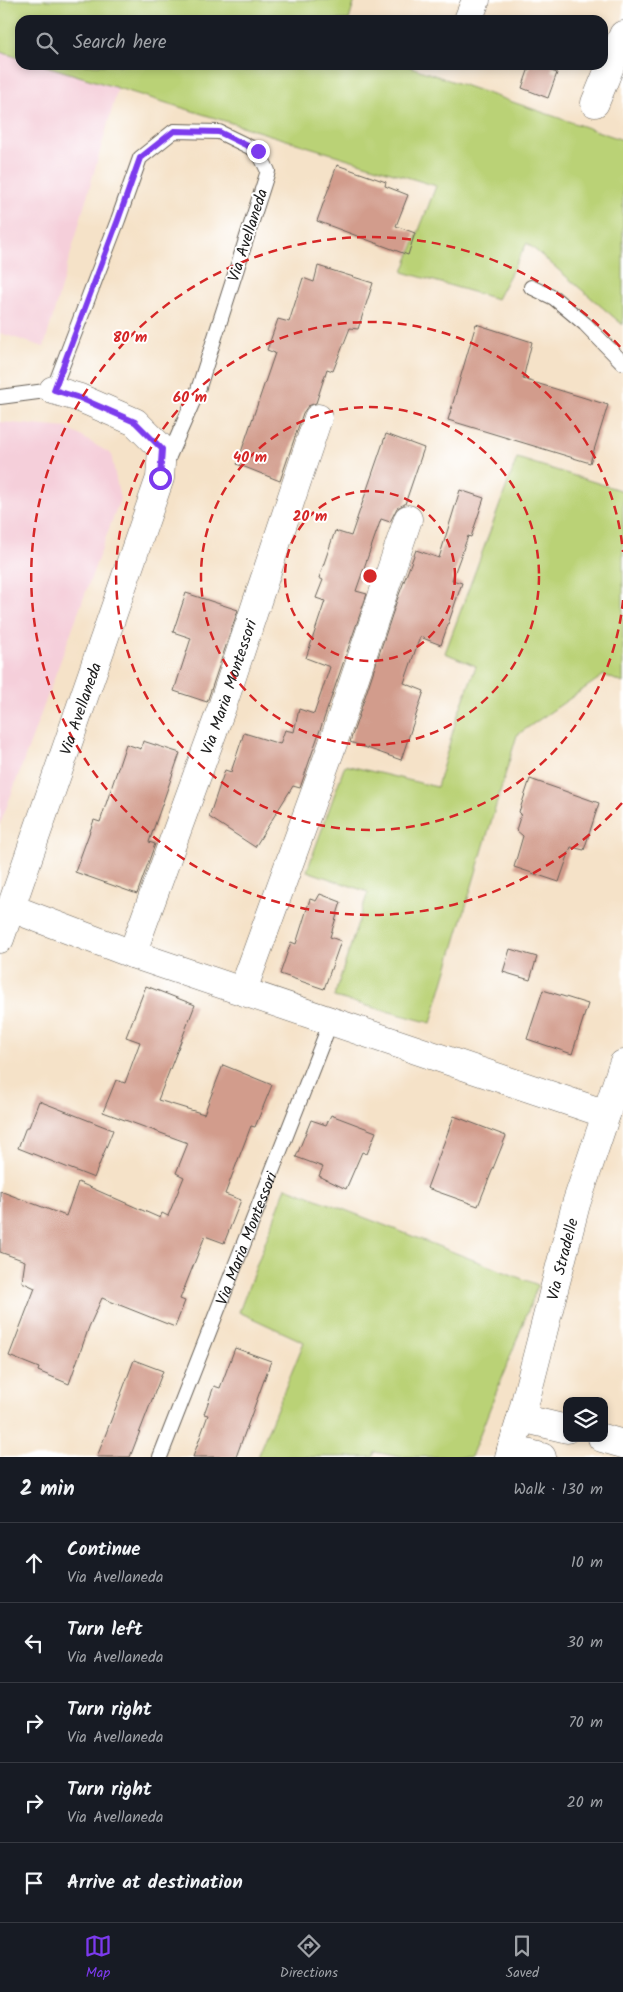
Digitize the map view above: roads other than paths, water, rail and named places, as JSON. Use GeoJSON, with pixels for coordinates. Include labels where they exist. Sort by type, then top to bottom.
{"type":"FeatureCollection","features":[{"type":"Feature","properties":{"kind":"street"},"geometry":{"type":"LineString","coordinates":[[470,15],[476,0]]}},
{"type":"Feature","properties":{"kind":"street"},"geometry":{"type":"LineString","coordinates":[[595,103],[623,35]]}},
{"type":"Feature","properties":{"kind":"street","name":"Via Avellaneda"},"geometry":{"type":"LineString","coordinates":[[0,939],[160,478],[162,449],[135,422],[80,398],[54,390]]}},
{"type":"Feature","properties":{"kind":"street","name":"Via Maria Montessori"},"geometry":{"type":"LineString","coordinates":[[132,954],[222,707],[318,418]]}},
{"type":"Feature","properties":{"kind":"street"},"geometry":{"type":"LineString","coordinates":[[243,990],[332,746],[408,520]]}},
{"type":"Feature","properties":{"kind":"street"},"geometry":{"type":"LineString","coordinates":[[11,908],[132,954],[606,1114]]}},
{"type":"Feature","properties":{"kind":"street","name":"Via Stradelle"},"geometry":{"type":"LineString","coordinates":[[510,1453],[521,1418],[576,1204],[623,1064]]}},
{"type":"Feature","properties":{"kind":"street"},"geometry":{"type":"LineString","coordinates":[[521,1418],[563,1428]]}},
{"type":"Feature","properties":{"kind":"street"},"geometry":{"type":"LineString","coordinates":[[608,1440],[623,1444]]}},
{"type":"Feature","properties":{"kind":"street"},"geometry":{"type":"LineString","coordinates":[[510,1453],[542,1457]]}},
{"type":"Feature","properties":{"kind":"lane","name":"Via Avellaneda"},"geometry":{"type":"LineString","coordinates":[[0,397],[54,390],[140,158],[174,131],[219,132],[258,151],[268,171],[198,390],[160,478]]}},
{"type":"Feature","properties":{"kind":"lane"},"geometry":{"type":"LineString","coordinates":[[531,287],[554,298],[586,324],[623,363]]}},
{"type":"Feature","properties":{"kind":"lane","name":"Via Maria Montessori"},"geometry":{"type":"LineString","coordinates":[[160,1457],[332,1021]]}}]}
